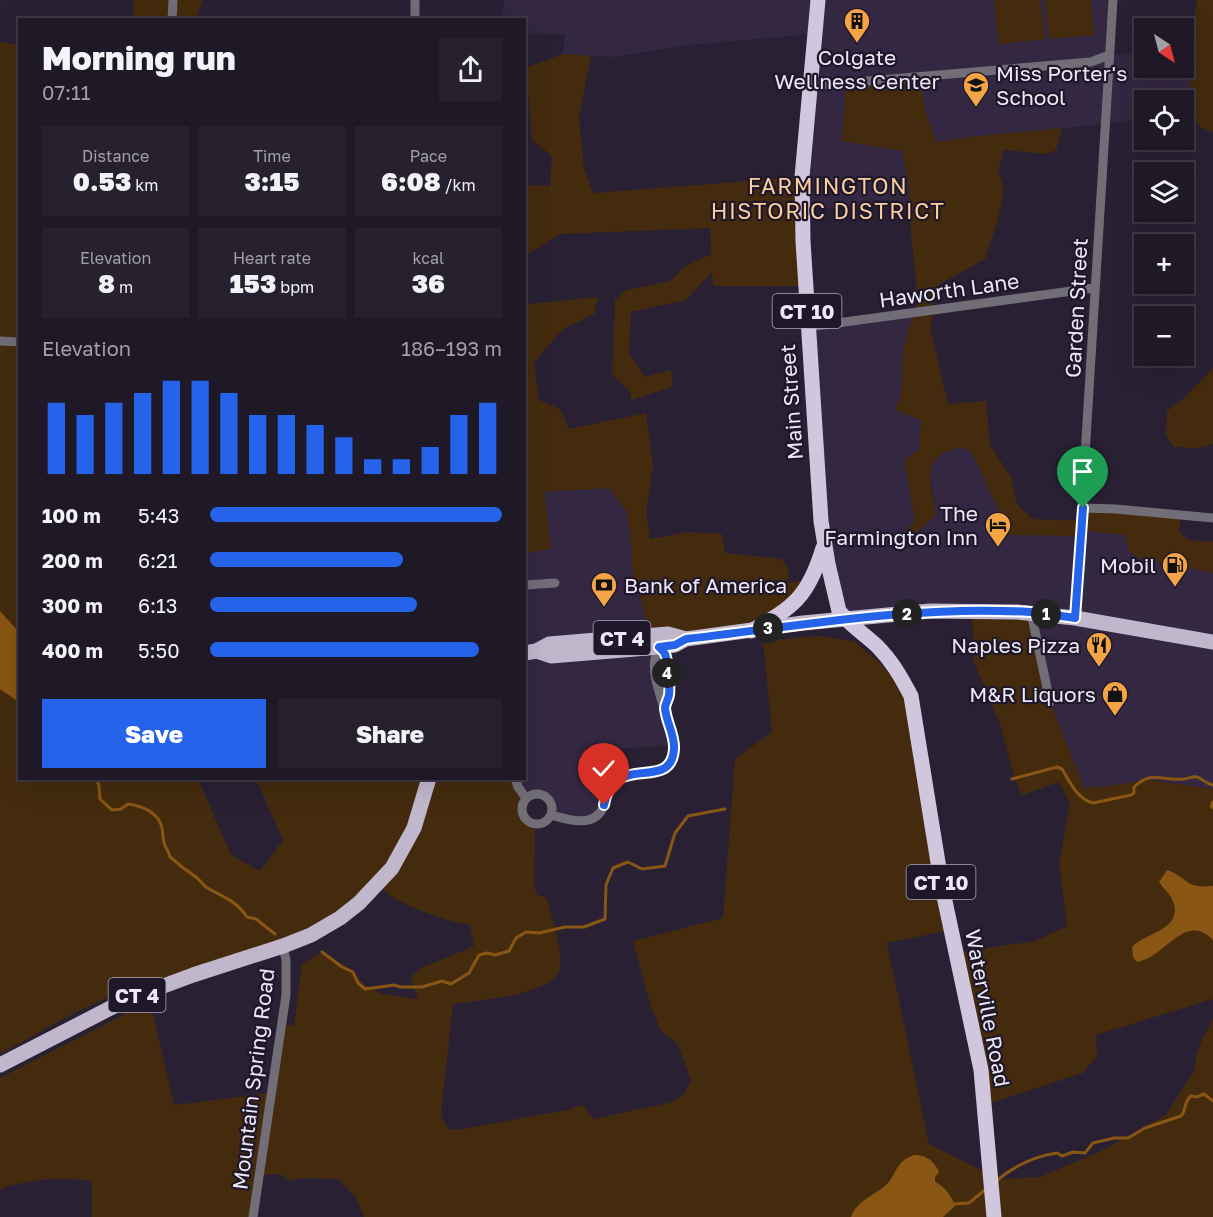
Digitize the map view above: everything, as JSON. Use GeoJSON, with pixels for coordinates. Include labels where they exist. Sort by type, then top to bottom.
{"type":"FeatureCollection","features":[{"type":"Feature","properties":{"kind":"highway","name":"Main Street"},"geometry":{"type":"LineString","coordinates":[[818,0],[802,177],[808,327],[816,467],[824,546],[836,602],[845,619]]}},
{"type":"Feature","properties":{"kind":"highway"},"geometry":{"type":"LineString","coordinates":[[752,631],[787,610],[801,597],[810,583],[824,546]]}},
{"type":"Feature","properties":{"kind":"highway","name":"Waterville Road"},"geometry":{"type":"LineString","coordinates":[[845,619],[876,645],[897,668],[911,696],[942,887],[981,1071],[994,1217]]}},
{"type":"Feature","properties":{"kind":"main road","name":"CT 4"},"geometry":{"type":"LineString","coordinates":[[531,652],[551,656],[659,647],[675,645],[686,639],[930,611],[1031,612],[1213,642]]}},
{"type":"Feature","properties":{"kind":"main road","name":"CT 4"},"geometry":{"type":"LineString","coordinates":[[531,652],[549,644],[668,634],[686,639]]}},
{"type":"Feature","properties":{"kind":"main road","name":"CT 4"},"geometry":{"type":"LineString","coordinates":[[0,1065],[137,995],[283,946],[311,935],[340,918],[359,903],[392,868],[414,828],[428,780]]}},
{"type":"Feature","properties":{"kind":"street"},"geometry":{"type":"LineString","coordinates":[[172,18],[173,0]]}},
{"type":"Feature","properties":{"kind":"street"},"geometry":{"type":"LineString","coordinates":[[415,0],[415,18]]}},
{"type":"Feature","properties":{"kind":"street","name":"Garden Street"},"geometry":{"type":"LineString","coordinates":[[1075,618],[1113,0]]}},
{"type":"Feature","properties":{"kind":"street"},"geometry":{"type":"LineString","coordinates":[[809,86],[1091,62],[1109,55]]}},
{"type":"Feature","properties":{"kind":"street"},"geometry":{"type":"LineString","coordinates":[[1091,62],[1108,73]]}},
{"type":"Feature","properties":{"kind":"street","name":"Haworth Lane"},"geometry":{"type":"LineString","coordinates":[[808,327],[1094,288]]}},
{"type":"Feature","properties":{"kind":"street"},"geometry":{"type":"LineString","coordinates":[[0,341],[18,342]]}},
{"type":"Feature","properties":{"kind":"street"},"geometry":{"type":"LineString","coordinates":[[1083,508],[1213,518]]}},
{"type":"Feature","properties":{"kind":"street"},"geometry":{"type":"LineString","coordinates":[[526,585],[555,583]]}},
{"type":"Feature","properties":{"kind":"street"},"geometry":{"type":"LineString","coordinates":[[1031,612],[1050,702]]}},
{"type":"Feature","properties":{"kind":"street"},"geometry":{"type":"LineString","coordinates":[[551,815],[570,821],[585,821],[596,816],[601,810],[605,795],[616,779],[624,775],[650,774],[665,767],[672,758],[674,748],[664,707],[658,695],[654,656],[659,647]]}},
{"type":"Feature","properties":{"kind":"street"},"geometry":{"type":"LineString","coordinates":[[516,780],[526,798]]}},
{"type":"Feature","properties":{"kind":"street"},"geometry":{"type":"LineString","coordinates":[[535,794],[545,796],[552,805],[551,815],[545,823],[540,825],[530,823],[521,812],[521,807],[526,798],[535,794]]}},
{"type":"Feature","properties":{"kind":"street","name":"Mountain Spring Road"},"geometry":{"type":"LineString","coordinates":[[253,1217],[286,995],[286,960],[283,946]]}},
{"type":"Feature","properties":{"kind":"shaded area"},"geometry":{"type":"Polygon","coordinates":[[[134,0],[202,0],[197,18],[133,18],[134,0]]]}},
{"type":"Feature","properties":{"kind":"shaded area","name":"Miss Porter's School"},"geometry":{"type":"Polygon","coordinates":[[[504,0],[1113,0],[1109,54],[1134,53],[1134,78],[1190,78],[1189,90],[1134,90],[1134,120],[1007,135],[987,207],[802,208],[814,34],[690,45],[613,57],[563,54],[565,34],[526,34],[526,18],[502,18],[504,0]]]}},
{"type":"Feature","properties":{"kind":"shaded area"},"geometry":{"type":"Polygon","coordinates":[[[994,0],[1040,0],[1045,39],[999,44],[994,0]]]}},
{"type":"Feature","properties":{"kind":"shaded area"},"geometry":{"type":"Polygon","coordinates":[[[1045,0],[1091,0],[1094,35],[1049,39],[1045,0]]]}},
{"type":"Feature","properties":{"kind":"shaded area"},"geometry":{"type":"Polygon","coordinates":[[[1197,0],[1213,0],[1213,132],[1200,127],[1194,120],[1194,90],[1189,90],[1190,78],[1194,78],[1194,21],[1197,0]]]}},
{"type":"Feature","properties":{"kind":"shaded area"},"geometry":{"type":"Polygon","coordinates":[[[0,42],[18,45],[18,780],[202,780],[199,781],[231,855],[260,871],[283,840],[256,780],[516,780],[526,798],[522,807],[524,818],[535,825],[534,886],[538,896],[547,899],[559,944],[560,968],[555,977],[530,991],[453,1004],[441,1115],[448,1129],[457,1130],[567,1110],[582,1105],[594,1119],[673,1102],[684,1094],[691,1081],[678,1044],[661,1031],[651,1007],[633,941],[723,918],[735,759],[772,732],[763,641],[818,636],[854,641],[880,663],[899,685],[908,711],[945,931],[887,943],[929,1144],[999,1179],[1040,1177],[1101,1151],[1166,1115],[1195,1069],[1201,1042],[1213,1018],[1213,1217],[364,1217],[357,1199],[338,1179],[300,1178],[292,1181],[279,1174],[259,1175],[253,1217],[92,1217],[92,1181],[46,1180],[0,1189],[0,1078],[150,1001],[174,1105],[271,1093],[281,1026],[294,1025],[302,964],[320,953],[346,966],[365,985],[382,994],[418,999],[411,978],[419,969],[474,946],[470,925],[421,911],[396,899],[377,885],[340,918],[103,1011],[109,997],[76,1012],[0,1054],[0,42]]]}},
{"type":"Feature","properties":{"kind":"shaded area"},"geometry":{"type":"Polygon","coordinates":[[[563,54],[591,56],[579,117],[584,169],[593,193],[802,177],[806,286],[713,286],[712,272],[686,300],[631,312],[629,353],[645,377],[671,370],[673,387],[631,400],[631,393],[612,374],[615,300],[626,290],[670,281],[686,266],[711,254],[710,228],[560,234],[526,255],[526,235],[530,231],[526,231],[526,185],[550,186],[552,156],[532,140],[528,94],[526,93],[526,68],[563,54]]]}},
{"type":"Feature","properties":{"kind":"shaded area"},"geometry":{"type":"Polygon","coordinates":[[[922,76],[923,101],[936,142],[1062,128],[1056,150],[1047,154],[1004,150],[998,170],[1004,190],[997,223],[985,259],[933,288],[931,332],[948,404],[986,401],[990,445],[1011,477],[1017,504],[1032,519],[1082,521],[1081,536],[1010,535],[974,457],[967,449],[962,448],[941,455],[931,468],[930,477],[936,515],[907,542],[903,535],[915,521],[904,460],[919,450],[921,420],[895,410],[901,395],[903,349],[918,299],[911,235],[909,185],[902,151],[842,141],[846,83],[922,76]]]}},
{"type":"Feature","properties":{"kind":"shaded area"},"geometry":{"type":"Polygon","coordinates":[[[598,297],[594,314],[562,330],[534,362],[539,400],[560,409],[569,429],[646,413],[653,467],[646,511],[650,539],[687,532],[722,534],[725,553],[782,559],[789,570],[787,583],[806,580],[801,597],[730,634],[649,629],[631,564],[632,551],[627,512],[609,488],[544,492],[551,549],[526,553],[526,300],[529,304],[598,297]]]}},
{"type":"Feature","properties":{"kind":"shaded area"},"geometry":{"type":"Polygon","coordinates":[[[914,313],[903,349],[901,395],[895,410],[922,420],[919,450],[904,460],[915,521],[903,535],[907,542],[936,515],[930,470],[933,461],[939,454],[962,447],[968,448],[974,457],[1010,535],[1081,536],[1088,531],[1126,535],[1140,559],[1213,573],[1213,789],[1150,780],[1084,788],[1050,702],[1031,612],[845,619],[836,602],[808,327],[914,313]]]}},
{"type":"Feature","properties":{"kind":"shaded area"},"geometry":{"type":"Polygon","coordinates":[[[1213,368],[1213,444],[1199,448],[1173,447],[1166,435],[1167,411],[1181,401],[1213,368]]]}},
{"type":"Feature","properties":{"kind":"shaded area"},"geometry":{"type":"Polygon","coordinates":[[[610,488],[627,512],[632,551],[631,564],[649,629],[659,647],[665,707],[674,745],[617,749],[617,759],[624,775],[616,779],[604,805],[585,821],[551,815],[552,805],[545,796],[535,794],[526,798],[516,780],[526,780],[526,553],[551,549],[544,492],[610,488]]]}},
{"type":"Feature","properties":{"kind":"shaded area"},"geometry":{"type":"Polygon","coordinates":[[[1089,508],[1181,514],[1179,532],[1189,540],[1213,542],[1213,573],[1140,559],[1129,551],[1125,535],[1088,531],[1089,508]]]}},
{"type":"Feature","properties":{"kind":"shaded area"},"geometry":{"type":"Polygon","coordinates":[[[0,611],[18,631],[18,701],[0,689],[0,611]]]}},
{"type":"Feature","properties":{"kind":"shaded area"},"geometry":{"type":"Polygon","coordinates":[[[972,612],[1031,612],[1050,702],[1084,788],[1150,780],[1213,789],[1213,999],[1096,1035],[1097,1056],[1083,1073],[984,1105],[956,953],[1035,941],[1067,926],[1059,864],[1070,803],[1059,782],[1022,795],[1014,777],[1001,727],[974,662],[972,612]]]}},
{"type":"Feature","properties":{"kind":"shaded area"},"geometry":{"type":"Polygon","coordinates":[[[1167,870],[1191,884],[1213,886],[1213,940],[1203,932],[1193,930],[1175,938],[1157,952],[1137,962],[1133,957],[1132,947],[1170,923],[1174,916],[1175,908],[1171,897],[1159,882],[1167,870]]]}},
{"type":"Feature","properties":{"kind":"shaded area"},"geometry":{"type":"Polygon","coordinates":[[[914,1155],[926,1157],[935,1165],[939,1172],[935,1177],[935,1182],[948,1192],[955,1206],[943,1217],[851,1217],[857,1206],[886,1185],[899,1165],[914,1155]]]}},
{"type":"Feature","properties":{"kind":"waterway"},"geometry":{"type":"LineString","coordinates":[[1012,779],[1057,767],[1062,769],[1078,794],[1093,803],[1131,795],[1134,793],[1134,787],[1140,782],[1157,777],[1176,779],[1197,777],[1213,785]]}},
{"type":"Feature","properties":{"kind":"waterway"},"geometry":{"type":"LineString","coordinates":[[97,780],[100,799],[112,810],[121,809],[128,804],[139,806],[154,814],[162,828],[164,843],[170,857],[206,887],[233,903],[247,917],[256,919],[275,934]]}},
{"type":"Feature","properties":{"kind":"waterway"},"geometry":{"type":"LineString","coordinates":[[1213,802],[1211,806],[1213,808]]}},
{"type":"Feature","properties":{"kind":"waterway"},"geometry":{"type":"LineString","coordinates":[[322,952],[353,972],[358,983],[365,989],[394,985],[422,987],[442,981],[451,984],[469,973],[479,955],[487,953],[495,955],[509,951],[516,938],[526,932],[539,933],[565,927],[584,927],[605,919],[606,885],[613,868],[628,862],[642,869],[665,866],[675,833],[688,816],[725,809]]}},
{"type":"Feature","properties":{"kind":"waterway"},"geometry":{"type":"LineString","coordinates":[[996,1181],[1033,1159],[1057,1153],[1062,1156],[1073,1152],[1085,1153],[1093,1143],[1114,1138],[1128,1138],[1145,1128],[1181,1116],[1191,1096],[1197,1097],[1204,1094],[1213,1101]]}},
{"type":"Feature","properties":{"kind":"waterway"},"geometry":{"type":"LineString","coordinates":[[953,1204],[969,1203],[986,1189]]}},
{"type":"Feature","properties":{"kind":"place","name":"Colgate Wellness Center"},"geometry":{"type":"Point","coordinates":[857,44]}},
{"type":"Feature","properties":{"kind":"place","name":"Miss Porter's School"},"geometry":{"type":"Point","coordinates":[976,108]}},
{"type":"Feature","properties":{"kind":"place","name":"The Farmington Inn"},"geometry":{"type":"Point","coordinates":[998,548]}},
{"type":"Feature","properties":{"kind":"place","name":"Mobil"},"geometry":{"type":"Point","coordinates":[1175,588]}},
{"type":"Feature","properties":{"kind":"place","name":"Bank of America"},"geometry":{"type":"Point","coordinates":[604,608]}},
{"type":"Feature","properties":{"kind":"place","name":"Naples Pizza"},"geometry":{"type":"Point","coordinates":[1099,668]}},
{"type":"Feature","properties":{"kind":"place","name":"M&R Liquors"},"geometry":{"type":"Point","coordinates":[1115,717]}},
{"type":"Feature","properties":{"kind":"district","name":"FARMINGTON HISTORIC DISTRICT"},"geometry":{"type":"Point","coordinates":[828,198]}},
{"type":"Feature","properties":{"kind":"route"},"geometry":{"type":"LineString","coordinates":[[604,805],[605,795],[616,779],[624,775],[650,774],[658,771],[665,767],[672,758],[673,740],[664,707],[669,695],[666,655],[659,647],[675,645],[686,639],[803,623],[930,611],[1031,612],[1075,618],[1083,508]]}}]}
